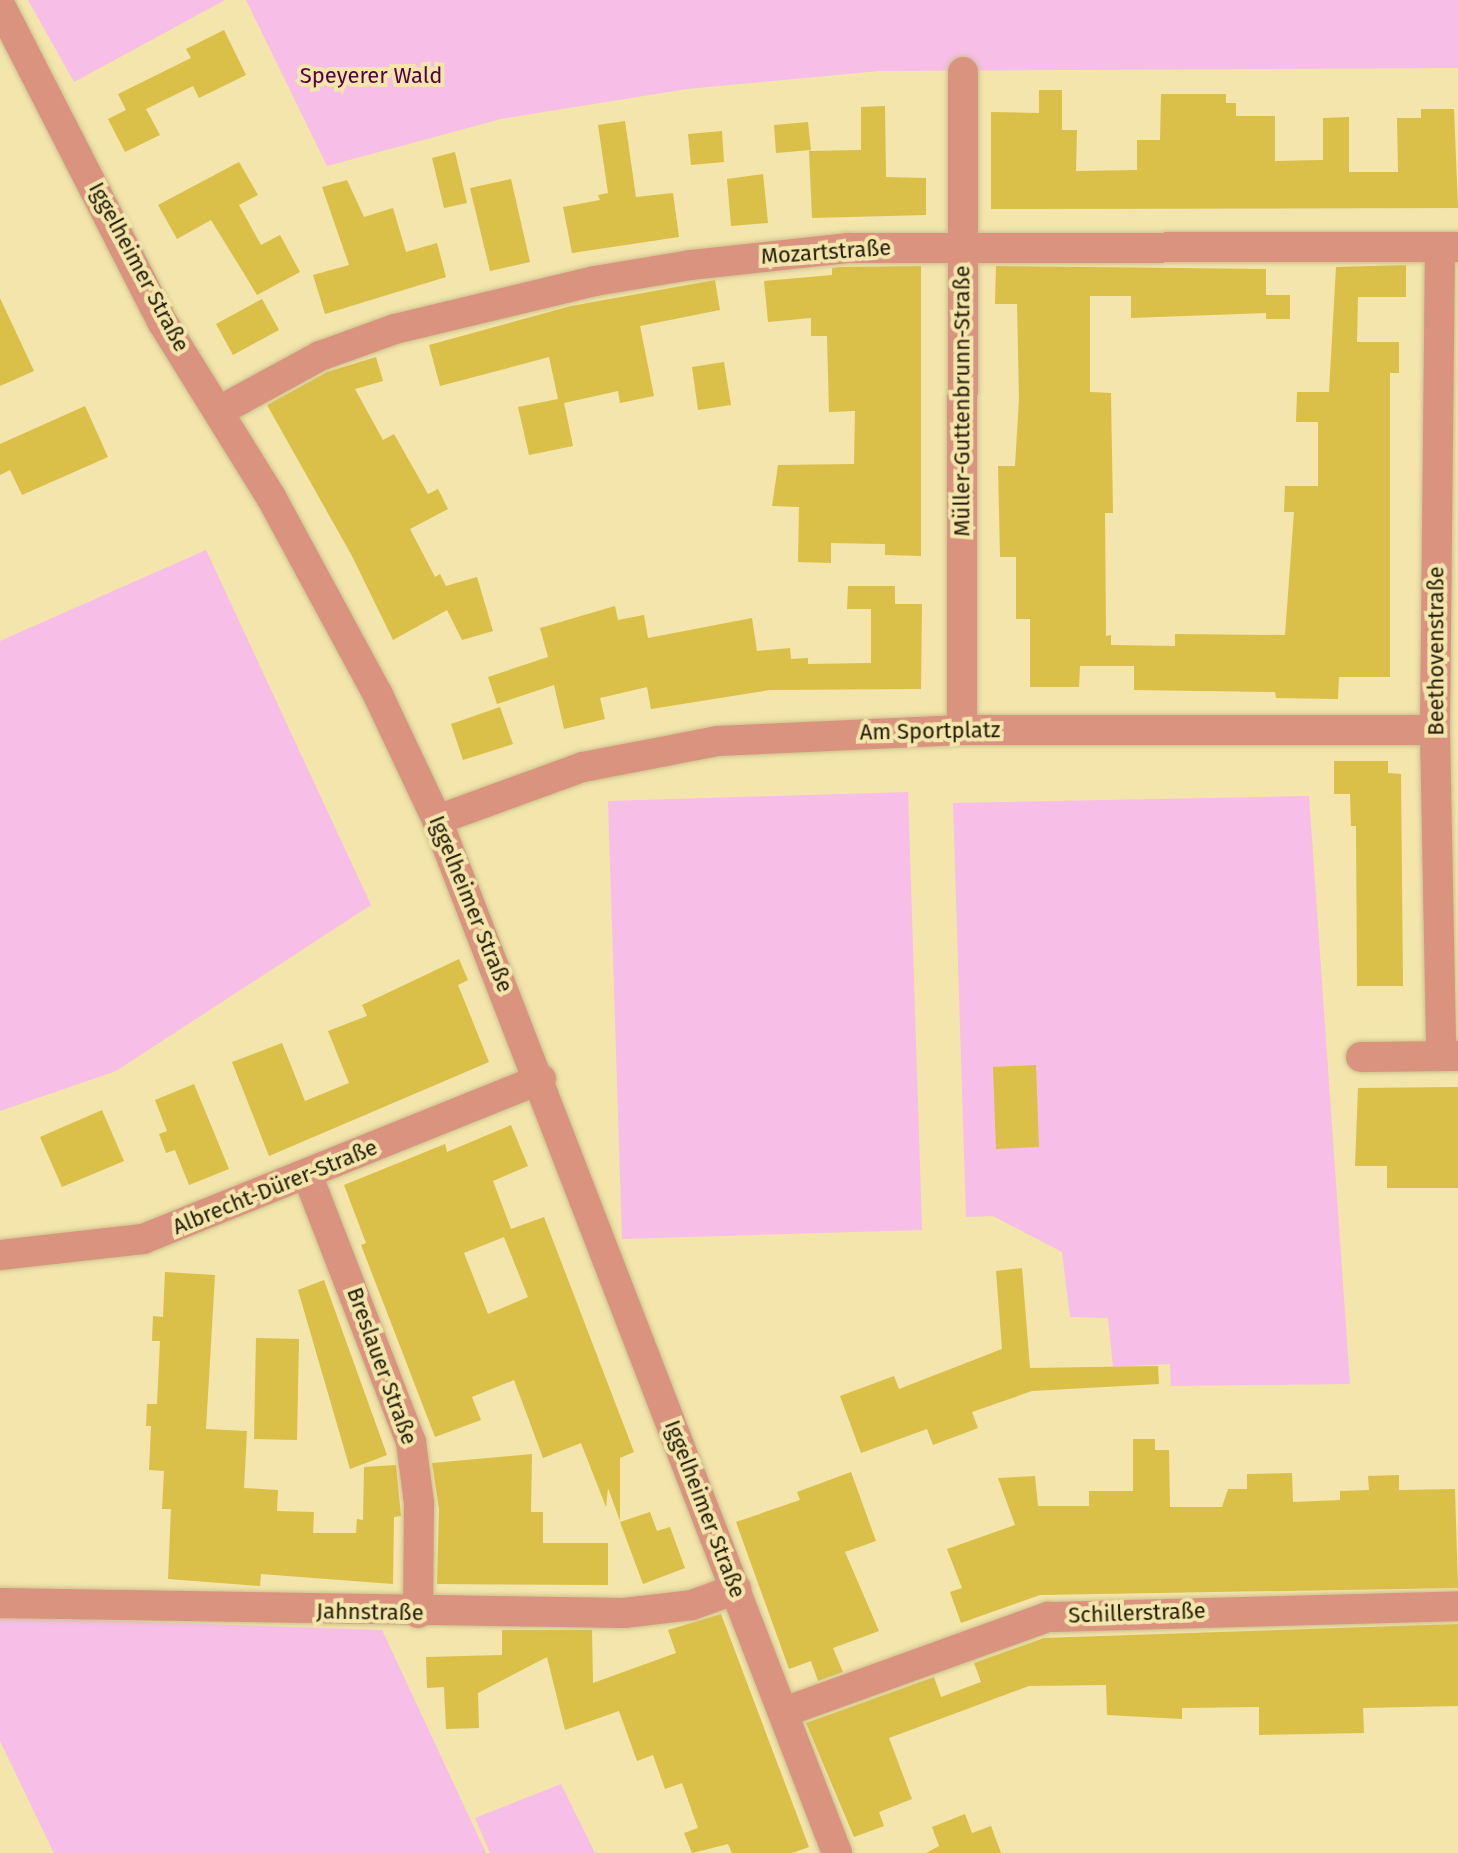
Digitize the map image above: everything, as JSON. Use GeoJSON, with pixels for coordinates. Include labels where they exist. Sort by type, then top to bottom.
{"type":"FeatureCollection","features":[{"type":"Feature","properties":{"kind":"street","name":"Iggelheimer Straße"},"geometry":{"type":"LineString","coordinates":[[0,5],[163,323],[221,410],[378,695],[437,820],[541,1079],[837,1853]]}},
{"type":"Feature","properties":{"kind":"street","name":"Müller-Guttenbrunn-Straße"},"geometry":{"type":"LineString","coordinates":[[962,730],[963,72]]}},
{"type":"Feature","properties":{"kind":"street","name":"Mozartstraße"},"geometry":{"type":"LineString","coordinates":[[221,410],[350,343],[595,281],[764,256],[962,246],[1449,247]]}},
{"type":"Feature","properties":{"kind":"street","name":"Beethovenstraße"},"geometry":{"type":"LineString","coordinates":[[1449,247],[1435,730],[1450,1056]]}},
{"type":"Feature","properties":{"kind":"street","name":"Am Sportplatz"},"geometry":{"type":"LineString","coordinates":[[437,820],[583,767],[650,752],[793,734],[962,730],[1435,730]]}},
{"type":"Feature","properties":{"kind":"street"},"geometry":{"type":"LineString","coordinates":[[1361,1057],[1450,1056]]}},
{"type":"Feature","properties":{"kind":"street","name":"Albrecht-Dürer-Straße"},"geometry":{"type":"LineString","coordinates":[[0,1255],[143,1239],[541,1079]]}},
{"type":"Feature","properties":{"kind":"street","name":"Breslauer Straße"},"geometry":{"type":"LineString","coordinates":[[307,1174],[411,1442],[419,1503],[418,1613]]}},
{"type":"Feature","properties":{"kind":"street","name":"Jahnstraße"},"geometry":{"type":"LineString","coordinates":[[0,1603],[418,1613],[661,1612],[736,1589]]}},
{"type":"Feature","properties":{"kind":"street","name":"Schillerstraße"},"geometry":{"type":"LineString","coordinates":[[784,1712],[1048,1617],[1458,1606]]}},
{"type":"Feature","properties":{"kind":"green space"},"geometry":{"type":"Polygon","coordinates":[[[28,0],[225,0],[74,82],[28,0]]]}},
{"type":"Feature","properties":{"kind":"green space","name":"Speyerer Wald"},"geometry":{"type":"Polygon","coordinates":[[[246,0],[1458,0],[1458,68],[879,71],[687,89],[501,119],[327,166],[246,0]]]}},
{"type":"Feature","properties":{"kind":"green space"},"geometry":{"type":"Polygon","coordinates":[[[206,550],[371,905],[116,1071],[0,1111],[0,641],[206,550]]]}},
{"type":"Feature","properties":{"kind":"green space"},"geometry":{"type":"Polygon","coordinates":[[[908,792],[922,1230],[622,1239],[608,801],[908,792]]]}},
{"type":"Feature","properties":{"kind":"green space"},"geometry":{"type":"Polygon","coordinates":[[[1309,796],[1350,1384],[1171,1386],[1170,1364],[1113,1367],[1108,1318],[1070,1317],[1062,1252],[993,1216],[966,1217],[953,803],[1309,796]]]}},
{"type":"Feature","properties":{"kind":"green space"},"geometry":{"type":"Polygon","coordinates":[[[0,1617],[382,1630],[486,1853],[54,1853],[0,1741],[0,1617]]]}},
{"type":"Feature","properties":{"kind":"green space"},"geometry":{"type":"Polygon","coordinates":[[[561,1784],[595,1853],[490,1853],[475,1818],[561,1784]]]}},
{"type":"Feature","properties":{"kind":"building"},"geometry":{"type":"Polygon","coordinates":[[[224,30],[246,75],[199,98],[193,86],[146,109],[160,135],[125,152],[108,119],[126,110],[118,94],[191,58],[186,49],[224,30]]]}},
{"type":"Feature","properties":{"kind":"building"},"geometry":{"type":"Polygon","coordinates":[[[1039,90],[1062,90],[1062,130],[1077,130],[1076,171],[1137,170],[1137,140],[1160,140],[1161,94],[1226,94],[1226,103],[1236,103],[1236,116],[1275,116],[1275,161],[1323,160],[1323,118],[1349,117],[1349,172],[1398,172],[1397,118],[1421,118],[1421,109],[1454,109],[1458,208],[991,209],[991,112],[1039,113],[1039,90]]]}},
{"type":"Feature","properties":{"kind":"building"},"geometry":{"type":"Polygon","coordinates":[[[885,106],[886,177],[926,178],[926,215],[812,218],[809,151],[861,150],[861,107],[885,106]]]}},
{"type":"Feature","properties":{"kind":"building"},"geometry":{"type":"Polygon","coordinates":[[[625,121],[636,197],[673,193],[679,237],[572,253],[563,207],[600,200],[598,195],[608,193],[598,125],[625,121]]]}},
{"type":"Feature","properties":{"kind":"building"},"geometry":{"type":"Polygon","coordinates":[[[808,122],[811,150],[776,153],[774,125],[808,122]]]}},
{"type":"Feature","properties":{"kind":"building"},"geometry":{"type":"Polygon","coordinates":[[[722,131],[724,162],[691,165],[688,134],[722,131]]]}},
{"type":"Feature","properties":{"kind":"building"},"geometry":{"type":"Polygon","coordinates":[[[455,152],[467,203],[444,208],[432,158],[455,152]]]}},
{"type":"Feature","properties":{"kind":"building"},"geometry":{"type":"Polygon","coordinates":[[[239,162],[258,195],[239,205],[261,245],[280,235],[300,272],[257,295],[211,220],[177,239],[158,205],[239,162]]]}},
{"type":"Feature","properties":{"kind":"building"},"geometry":{"type":"Polygon","coordinates":[[[763,174],[768,223],[731,226],[727,179],[763,174]]]}},
{"type":"Feature","properties":{"kind":"building"},"geometry":{"type":"Polygon","coordinates":[[[511,179],[530,262],[490,271],[470,188],[511,179]]]}},
{"type":"Feature","properties":{"kind":"building"},"geometry":{"type":"Polygon","coordinates":[[[347,180],[364,217],[393,208],[406,252],[437,243],[446,277],[325,314],[313,275],[349,265],[322,187],[347,180]]]}},
{"type":"Feature","properties":{"kind":"building"},"geometry":{"type":"Polygon","coordinates":[[[1406,265],[1406,297],[1358,297],[1357,342],[1399,342],[1399,373],[1390,373],[1390,677],[1339,677],[1338,699],[1276,698],[1275,692],[1134,690],[1134,666],[1080,666],[1079,687],[1030,687],[1030,619],[1016,619],[1016,557],[1000,557],[998,466],[1015,466],[1019,399],[1017,304],[995,304],[996,266],[1266,269],[1266,295],[1290,295],[1290,319],[1266,319],[1266,313],[1131,318],[1131,296],[1090,296],[1090,392],[1111,393],[1113,513],[1105,513],[1106,636],[1111,635],[1111,645],[1175,646],[1175,634],[1285,635],[1294,512],[1284,512],[1285,486],[1318,486],[1318,422],[1296,422],[1297,392],[1329,392],[1336,267],[1406,265]]]}},
{"type":"Feature","properties":{"kind":"building"},"geometry":{"type":"Polygon","coordinates":[[[921,266],[921,556],[885,555],[885,544],[831,543],[831,563],[798,562],[799,507],[772,506],[778,465],[854,464],[855,411],[829,412],[827,336],[811,336],[811,318],[768,322],[764,281],[832,275],[832,268],[838,267],[921,266]]]}},
{"type":"Feature","properties":{"kind":"building"},"geometry":{"type":"Polygon","coordinates":[[[715,280],[720,310],[640,326],[654,396],[620,403],[618,391],[564,403],[573,446],[529,455],[518,407],[558,399],[549,357],[440,386],[429,345],[571,306],[715,280]]]}},
{"type":"Feature","properties":{"kind":"building"},"geometry":{"type":"Polygon","coordinates":[[[0,298],[34,371],[0,386],[0,298]]]}},
{"type":"Feature","properties":{"kind":"building"},"geometry":{"type":"Polygon","coordinates":[[[262,299],[279,330],[233,355],[216,324],[262,299]]]}},
{"type":"Feature","properties":{"kind":"building"},"geometry":{"type":"Polygon","coordinates":[[[376,357],[383,381],[355,389],[383,440],[394,434],[428,494],[438,489],[448,509],[410,529],[435,577],[440,574],[446,586],[477,577],[493,631],[462,640],[447,610],[393,640],[352,556],[267,405],[327,372],[376,357]]]}},
{"type":"Feature","properties":{"kind":"building"},"geometry":{"type":"Polygon","coordinates":[[[724,362],[731,405],[698,410],[692,367],[724,362]]]}},
{"type":"Feature","properties":{"kind":"building"},"geometry":{"type":"Polygon","coordinates":[[[85,406],[108,457],[22,495],[10,470],[0,475],[0,444],[85,406]]]}},
{"type":"Feature","properties":{"kind":"building"},"geometry":{"type":"Polygon","coordinates":[[[848,586],[895,586],[895,604],[922,604],[921,689],[770,690],[651,709],[647,687],[600,698],[605,719],[564,729],[554,685],[497,704],[488,677],[548,657],[540,628],[615,606],[618,620],[644,615],[648,638],[752,618],[757,651],[790,648],[791,659],[808,658],[808,664],[871,663],[871,609],[847,609],[848,586]]]}},
{"type":"Feature","properties":{"kind":"building"},"geometry":{"type":"Polygon","coordinates":[[[500,707],[513,744],[463,760],[451,724],[500,707]]]}},
{"type":"Feature","properties":{"kind":"building"},"geometry":{"type":"Polygon","coordinates":[[[1334,761],[1388,761],[1388,773],[1401,774],[1403,986],[1357,986],[1356,826],[1351,826],[1350,794],[1334,794],[1334,761]]]}},
{"type":"Feature","properties":{"kind":"building"},"geometry":{"type":"Polygon","coordinates":[[[459,959],[468,980],[458,985],[489,1062],[269,1156],[232,1062],[282,1043],[305,1101],[349,1083],[328,1031],[367,1016],[362,1005],[459,959]]]}},
{"type":"Feature","properties":{"kind":"building"},"geometry":{"type":"Polygon","coordinates":[[[1036,1065],[1039,1147],[996,1149],[993,1067],[1036,1065]]]}},
{"type":"Feature","properties":{"kind":"building"},"geometry":{"type":"Polygon","coordinates":[[[194,1084],[229,1169],[189,1185],[175,1150],[166,1153],[159,1134],[167,1131],[155,1100],[194,1084]]]}},
{"type":"Feature","properties":{"kind":"building"},"geometry":{"type":"Polygon","coordinates":[[[1458,1087],[1458,1188],[1387,1188],[1387,1166],[1355,1166],[1358,1088],[1458,1087]]]}},
{"type":"Feature","properties":{"kind":"building"},"geometry":{"type":"Polygon","coordinates":[[[102,1110],[124,1161],[62,1187],[40,1137],[102,1110]]]}},
{"type":"Feature","properties":{"kind":"building"},"geometry":{"type":"Polygon","coordinates":[[[511,1125],[528,1166],[493,1181],[511,1229],[544,1217],[634,1452],[620,1458],[620,1521],[608,1488],[606,1507],[581,1443],[543,1458],[514,1380],[472,1397],[481,1420],[435,1437],[361,1245],[366,1243],[344,1185],[445,1144],[447,1152],[511,1125]],[[504,1237],[464,1253],[488,1314],[528,1297],[504,1237]]]}},
{"type":"Feature","properties":{"kind":"building"},"geometry":{"type":"Polygon","coordinates":[[[1022,1268],[1030,1368],[1158,1366],[1159,1384],[1032,1391],[972,1412],[978,1428],[933,1445],[927,1429],[861,1453],[840,1396],[894,1376],[899,1389],[1002,1349],[996,1271],[1022,1268]]]}},
{"type":"Feature","properties":{"kind":"building"},"geometry":{"type":"Polygon","coordinates":[[[165,1272],[215,1275],[206,1429],[247,1431],[244,1488],[278,1490],[277,1511],[314,1512],[313,1533],[356,1533],[357,1519],[363,1520],[364,1467],[396,1465],[401,1516],[394,1517],[393,1584],[261,1574],[260,1586],[168,1579],[171,1509],[162,1509],[164,1471],[149,1470],[151,1426],[146,1426],[147,1404],[157,1404],[160,1341],[152,1341],[153,1316],[163,1317],[165,1272]]]}},
{"type":"Feature","properties":{"kind":"building"},"geometry":{"type":"Polygon","coordinates":[[[324,1280],[387,1455],[350,1469],[298,1290],[324,1280]]]}},
{"type":"Feature","properties":{"kind":"building"},"geometry":{"type":"Polygon","coordinates":[[[256,1338],[299,1339],[297,1440],[254,1439],[256,1338]]]}},
{"type":"Feature","properties":{"kind":"building"},"geometry":{"type":"Polygon","coordinates":[[[1133,1439],[1155,1439],[1155,1450],[1169,1450],[1170,1507],[1222,1507],[1228,1489],[1247,1489],[1247,1474],[1292,1473],[1293,1502],[1340,1500],[1340,1491],[1369,1490],[1368,1476],[1399,1475],[1399,1490],[1455,1489],[1458,1588],[1040,1595],[961,1623],[950,1592],[962,1588],[947,1549],[1015,1525],[998,1478],[1035,1476],[1038,1506],[1089,1506],[1089,1491],[1133,1491],[1133,1439]]]}},
{"type":"Feature","properties":{"kind":"building"},"geometry":{"type":"Polygon","coordinates":[[[532,1454],[531,1512],[543,1512],[543,1543],[608,1543],[608,1585],[437,1584],[439,1509],[432,1463],[532,1454]]]}},
{"type":"Feature","properties":{"kind":"building"},"geometry":{"type":"Polygon","coordinates":[[[851,1472],[876,1541],[845,1552],[879,1631],[833,1648],[843,1672],[818,1681],[811,1661],[789,1669],[736,1522],[800,1500],[797,1492],[851,1472]]]}},
{"type":"Feature","properties":{"kind":"building"},"geometry":{"type":"Polygon","coordinates":[[[650,1512],[657,1531],[670,1527],[685,1568],[643,1584],[620,1522],[650,1512]]]}},
{"type":"Feature","properties":{"kind":"building"},"geometry":{"type":"Polygon","coordinates":[[[721,1614],[809,1847],[792,1853],[732,1853],[728,1844],[692,1853],[684,1833],[698,1828],[682,1783],[665,1789],[653,1755],[637,1761],[619,1711],[565,1730],[547,1657],[478,1693],[479,1728],[446,1729],[444,1687],[427,1688],[426,1657],[502,1655],[502,1630],[592,1630],[593,1683],[676,1653],[668,1630],[721,1614]]]}},
{"type":"Feature","properties":{"kind":"building"},"geometry":{"type":"Polygon","coordinates":[[[1458,1624],[1458,1706],[1363,1708],[1364,1733],[1259,1735],[1259,1707],[1182,1708],[1182,1719],[1107,1715],[1106,1685],[1029,1686],[889,1738],[912,1799],[879,1812],[884,1826],[854,1837],[806,1723],[934,1677],[941,1697],[981,1682],[974,1663],[1044,1638],[1458,1624]]]}},
{"type":"Feature","properties":{"kind":"building"},"geometry":{"type":"Polygon","coordinates":[[[965,1814],[972,1833],[991,1826],[1001,1853],[926,1853],[939,1846],[932,1827],[965,1814]]]}}]}
